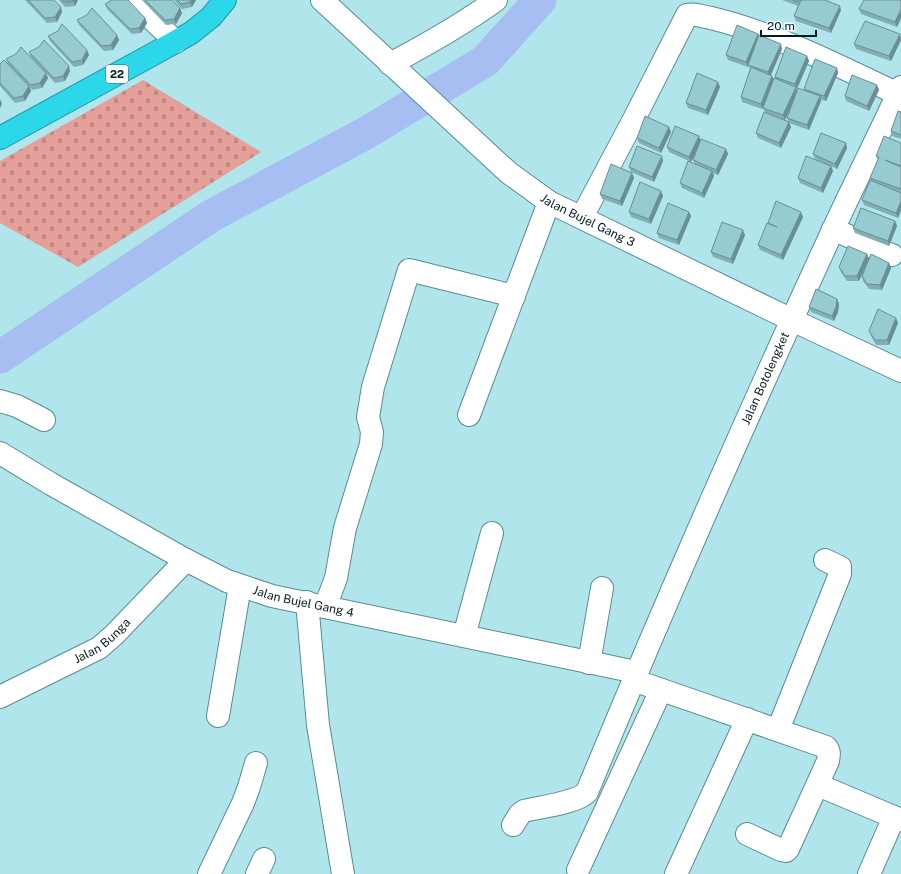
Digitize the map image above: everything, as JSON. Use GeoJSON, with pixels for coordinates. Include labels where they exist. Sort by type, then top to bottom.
{"type":"FeatureCollection","features":[{"type":"Feature","properties":{"kind":"highway","name":"22"},"geometry":{"type":"LineString","coordinates":[[0,138],[191,33],[212,17],[225,0]]}},
{"type":"Feature","properties":{"kind":"street"},"geometry":{"type":"LineString","coordinates":[[132,0],[176,42]]}},
{"type":"Feature","properties":{"kind":"street","name":"Jalan Bujel Gang 3"},"geometry":{"type":"LineString","coordinates":[[322,0],[509,173],[549,202],[792,320],[901,371]]}},
{"type":"Feature","properties":{"kind":"street"},"geometry":{"type":"LineString","coordinates":[[394,68],[431,41],[483,10],[496,0]]}},
{"type":"Feature","properties":{"kind":"street"},"geometry":{"type":"LineString","coordinates":[[582,217],[687,15],[695,15],[721,21],[760,33],[899,90]]}},
{"type":"Feature","properties":{"kind":"street","name":"Jalan Botolengket"},"geometry":{"type":"LineString","coordinates":[[513,825],[520,814],[524,811],[569,801],[584,795],[587,792],[635,676],[792,320],[833,229],[899,90]]}},
{"type":"Feature","properties":{"kind":"street"},"geometry":{"type":"LineString","coordinates":[[469,415],[549,202]]}},
{"type":"Feature","properties":{"kind":"street"},"geometry":{"type":"LineString","coordinates":[[833,229],[892,255]]}},
{"type":"Feature","properties":{"kind":"street"},"geometry":{"type":"LineString","coordinates":[[343,874],[299,601],[336,578],[345,528],[371,444],[372,432],[368,417],[373,387],[409,270],[514,296]]}},
{"type":"Feature","properties":{"kind":"street"},"geometry":{"type":"LineString","coordinates":[[0,401],[17,406],[44,420]]}},
{"type":"Feature","properties":{"kind":"street","name":"Jalan Bujel Gang 4"},"geometry":{"type":"LineString","coordinates":[[0,453],[51,484],[114,518],[186,560],[240,586],[299,601],[589,663],[635,676],[661,690],[826,746],[829,751],[828,761],[818,785]]}},
{"type":"Feature","properties":{"kind":"street"},"geometry":{"type":"LineString","coordinates":[[464,636],[492,533]]}},
{"type":"Feature","properties":{"kind":"street","name":"Jalan Bunga"},"geometry":{"type":"LineString","coordinates":[[0,696],[99,648],[114,635],[186,560]]}},
{"type":"Feature","properties":{"kind":"street"},"geometry":{"type":"LineString","coordinates":[[778,730],[840,574],[840,566],[825,560]]}},
{"type":"Feature","properties":{"kind":"street"},"geometry":{"type":"LineString","coordinates":[[218,716],[240,586]]}},
{"type":"Feature","properties":{"kind":"street"},"geometry":{"type":"LineString","coordinates":[[589,663],[602,588]]}},
{"type":"Feature","properties":{"kind":"street"},"geometry":{"type":"LineString","coordinates":[[578,870],[661,690]]}},
{"type":"Feature","properties":{"kind":"street"},"geometry":{"type":"LineString","coordinates":[[676,874],[747,719]]}},
{"type":"Feature","properties":{"kind":"street"},"geometry":{"type":"LineString","coordinates":[[209,874],[243,803],[256,763]]}},
{"type":"Feature","properties":{"kind":"street"},"geometry":{"type":"LineString","coordinates":[[747,834],[786,851],[818,785],[898,819],[869,874]]}},
{"type":"Feature","properties":{"kind":"green space"},"geometry":{"type":"Polygon","coordinates":[[[143,80],[261,152],[78,267],[0,223],[0,161],[143,80]]]}},
{"type":"Feature","properties":{"kind":"building"},"geometry":{"type":"Polygon","coordinates":[[[28,0],[54,0],[61,7],[55,17],[45,18],[28,0]]]}},
{"type":"Feature","properties":{"kind":"building"},"geometry":{"type":"Polygon","coordinates":[[[62,0],[73,0],[73,1],[64,2],[62,0]]]}},
{"type":"Feature","properties":{"kind":"building"},"geometry":{"type":"Polygon","coordinates":[[[112,0],[128,0],[145,18],[139,28],[130,29],[105,4],[112,0]]]}},
{"type":"Feature","properties":{"kind":"building"},"geometry":{"type":"Polygon","coordinates":[[[145,0],[172,0],[180,8],[174,19],[165,20],[145,0]]]}},
{"type":"Feature","properties":{"kind":"building"},"geometry":{"type":"Polygon","coordinates":[[[177,0],[191,0],[190,2],[181,4],[177,0]]]}},
{"type":"Feature","properties":{"kind":"building"},"geometry":{"type":"Polygon","coordinates":[[[801,0],[825,0],[840,6],[829,28],[794,16],[801,0]]]}},
{"type":"Feature","properties":{"kind":"building"},"geometry":{"type":"Polygon","coordinates":[[[864,0],[901,0],[901,9],[895,22],[859,9],[864,0]]]}},
{"type":"Feature","properties":{"kind":"building"},"geometry":{"type":"Polygon","coordinates":[[[92,8],[117,35],[111,45],[102,46],[77,20],[87,15],[92,8]]]}},
{"type":"Feature","properties":{"kind":"building"},"geometry":{"type":"Polygon","coordinates":[[[865,21],[900,34],[889,56],[854,44],[865,21]]]}},
{"type":"Feature","properties":{"kind":"building"},"geometry":{"type":"Polygon","coordinates":[[[62,24],[87,50],[82,60],[72,62],[48,36],[58,31],[62,24]]]}},
{"type":"Feature","properties":{"kind":"building"},"geometry":{"type":"Polygon","coordinates":[[[737,25],[758,34],[746,62],[726,55],[737,25]]]}},
{"type":"Feature","properties":{"kind":"building"},"geometry":{"type":"Polygon","coordinates":[[[759,35],[781,44],[768,72],[748,65],[759,35]]]}},
{"type":"Feature","properties":{"kind":"building"},"geometry":{"type":"Polygon","coordinates":[[[44,40],[69,66],[63,76],[54,78],[29,52],[39,47],[44,40]]]}},
{"type":"Feature","properties":{"kind":"building"},"geometry":{"type":"Polygon","coordinates":[[[21,47],[46,73],[40,83],[31,85],[6,59],[16,54],[21,47]]]}},
{"type":"Feature","properties":{"kind":"building"},"geometry":{"type":"Polygon","coordinates":[[[786,47],[807,56],[795,84],[775,77],[786,47]]]}},
{"type":"Feature","properties":{"kind":"building"},"geometry":{"type":"Polygon","coordinates":[[[815,59],[837,68],[824,96],[804,89],[815,59]]]}},
{"type":"Feature","properties":{"kind":"building"},"geometry":{"type":"Polygon","coordinates":[[[4,60],[29,86],[23,96],[14,98],[0,83],[0,64],[4,60]]]}},
{"type":"Feature","properties":{"kind":"building"},"geometry":{"type":"Polygon","coordinates":[[[751,67],[772,76],[761,104],[741,97],[751,67]]]}},
{"type":"Feature","properties":{"kind":"building"},"geometry":{"type":"Polygon","coordinates":[[[697,73],[718,82],[706,110],[686,103],[697,73]]]}},
{"type":"Feature","properties":{"kind":"building"},"geometry":{"type":"Polygon","coordinates":[[[852,75],[877,85],[867,106],[845,96],[852,75]]]}},
{"type":"Feature","properties":{"kind":"building"},"geometry":{"type":"Polygon","coordinates":[[[774,78],[796,87],[783,115],[763,108],[774,78]]]}},
{"type":"Feature","properties":{"kind":"building"},"geometry":{"type":"Polygon","coordinates":[[[798,88],[820,96],[807,125],[787,118],[798,88]]]}},
{"type":"Feature","properties":{"kind":"building"},"geometry":{"type":"Polygon","coordinates":[[[898,111],[901,112],[901,135],[891,131],[898,111]]]}},
{"type":"Feature","properties":{"kind":"building"},"geometry":{"type":"Polygon","coordinates":[[[764,112],[789,122],[779,143],[756,133],[764,112]]]}},
{"type":"Feature","properties":{"kind":"building"},"geometry":{"type":"Polygon","coordinates":[[[645,116],[669,127],[659,148],[637,138],[645,116]]]}},
{"type":"Feature","properties":{"kind":"building"},"geometry":{"type":"Polygon","coordinates":[[[675,126],[699,136],[689,157],[667,147],[675,126]]]}},
{"type":"Feature","properties":{"kind":"building"},"geometry":{"type":"Polygon","coordinates":[[[821,133],[846,143],[835,164],[813,154],[821,133]]]}},
{"type":"Feature","properties":{"kind":"building"},"geometry":{"type":"Polygon","coordinates":[[[884,136],[901,143],[901,166],[885,160],[901,167],[901,189],[870,178],[879,157],[876,156],[884,136]]]}},
{"type":"Feature","properties":{"kind":"building"},"geometry":{"type":"Polygon","coordinates":[[[701,139],[726,149],[716,170],[693,160],[701,139]]]}},
{"type":"Feature","properties":{"kind":"building"},"geometry":{"type":"Polygon","coordinates":[[[637,146],[662,156],[652,177],[629,167],[637,146]]]}},
{"type":"Feature","properties":{"kind":"building"},"geometry":{"type":"Polygon","coordinates":[[[806,156],[831,166],[821,188],[798,178],[806,156]]]}},
{"type":"Feature","properties":{"kind":"building"},"geometry":{"type":"Polygon","coordinates":[[[688,161],[712,171],[702,193],[680,183],[688,161]]]}},
{"type":"Feature","properties":{"kind":"building"},"geometry":{"type":"Polygon","coordinates":[[[611,164],[632,173],[620,201],[600,194],[611,164]]]}},
{"type":"Feature","properties":{"kind":"building"},"geometry":{"type":"Polygon","coordinates":[[[870,180],[901,193],[901,201],[896,213],[862,200],[870,180]]]}},
{"type":"Feature","properties":{"kind":"building"},"geometry":{"type":"Polygon","coordinates":[[[640,182],[661,191],[649,219],[629,212],[640,182]]]}},
{"type":"Feature","properties":{"kind":"building"},"geometry":{"type":"Polygon","coordinates":[[[776,201],[801,212],[781,255],[758,245],[767,223],[777,227],[768,223],[776,201]]]}},
{"type":"Feature","properties":{"kind":"building"},"geometry":{"type":"Polygon","coordinates":[[[668,203],[689,212],[677,240],[657,233],[668,203]]]}},
{"type":"Feature","properties":{"kind":"building"},"geometry":{"type":"Polygon","coordinates":[[[861,208],[895,221],[888,241],[853,228],[861,208]]]}},
{"type":"Feature","properties":{"kind":"building"},"geometry":{"type":"Polygon","coordinates":[[[722,222],[743,230],[731,259],[711,252],[722,222]]]}},
{"type":"Feature","properties":{"kind":"building"},"geometry":{"type":"Polygon","coordinates":[[[848,246],[867,254],[857,276],[845,276],[839,267],[848,246]]]}},
{"type":"Feature","properties":{"kind":"building"},"geometry":{"type":"Polygon","coordinates":[[[871,254],[889,263],[880,285],[867,284],[862,276],[871,254]]]}},
{"type":"Feature","properties":{"kind":"building"},"geometry":{"type":"Polygon","coordinates":[[[816,289],[837,299],[836,307],[832,316],[809,307],[816,289]]]}},
{"type":"Feature","properties":{"kind":"building"},"geometry":{"type":"Polygon","coordinates":[[[878,309],[896,318],[887,340],[875,340],[869,331],[878,309]]]}},
{"type":"Feature","properties":{"kind":"waterway"},"geometry":{"type":"LineString","coordinates":[[0,357],[211,216],[366,133],[485,61],[540,0]]}}]}
